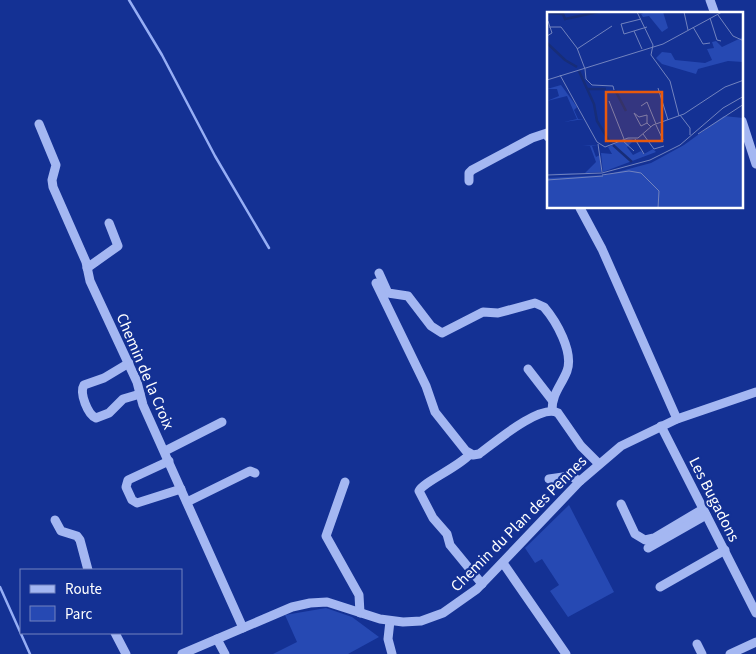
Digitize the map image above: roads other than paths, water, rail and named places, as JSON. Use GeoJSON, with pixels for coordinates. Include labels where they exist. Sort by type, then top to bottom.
{"type":"FeatureCollection","features":[{"type":"Feature","properties":{"kind":"street"},"geometry":{"type":"LineString","coordinates":[[710,0],[714,12]]}},
{"type":"Feature","properties":{"kind":"street","name":"Chemin de la Croix"},"geometry":{"type":"LineString","coordinates":[[39,124],[56,161],[53,187],[87,268],[90,281],[129,363],[140,394],[242,628]]}},
{"type":"Feature","properties":{"kind":"street"},"geometry":{"type":"LineString","coordinates":[[744,127],[756,164]]}},
{"type":"Feature","properties":{"kind":"street"},"geometry":{"type":"LineString","coordinates":[[469,181],[469,173],[472,170],[532,138],[547,133]]}},
{"type":"Feature","properties":{"kind":"street"},"geometry":{"type":"LineString","coordinates":[[581,209],[602,249],[677,419]]}},
{"type":"Feature","properties":{"kind":"street"},"geometry":{"type":"LineString","coordinates":[[87,268],[118,246],[109,223]]}},
{"type":"Feature","properties":{"kind":"street"},"geometry":{"type":"LineString","coordinates":[[379,273],[388,293],[408,296],[431,326],[438,332],[446,332],[482,312],[498,313],[535,303],[544,307],[566,346],[569,363],[552,400],[552,410]]}},
{"type":"Feature","properties":{"kind":"street"},"geometry":{"type":"LineString","coordinates":[[376,283],[426,386],[435,412],[470,454]]}},
{"type":"Feature","properties":{"kind":"street"},"geometry":{"type":"LineString","coordinates":[[129,363],[104,378],[84,385],[82,393],[91,415],[96,418],[109,413],[123,399],[140,394]]}},
{"type":"Feature","properties":{"kind":"street"},"geometry":{"type":"LineString","coordinates":[[528,369],[552,400]]}},
{"type":"Feature","properties":{"kind":"street","name":"Chemin du Plan des Pennes"},"geometry":{"type":"LineString","coordinates":[[182,654],[292,607],[310,603],[326,602],[390,621],[412,622],[435,616],[457,605],[482,584],[580,481],[599,464],[635,438],[677,419],[756,392]]}},
{"type":"Feature","properties":{"kind":"street"},"geometry":{"type":"LineString","coordinates":[[482,584],[450,545],[447,534],[433,518],[419,491],[424,484],[460,464],[470,454],[479,454],[538,413],[552,410],[558,413],[582,446],[599,464]]}},
{"type":"Feature","properties":{"kind":"street"},"geometry":{"type":"LineString","coordinates":[[165,451],[222,422]]}},
{"type":"Feature","properties":{"kind":"street","name":"Les Bugadons"},"geometry":{"type":"LineString","coordinates":[[661,426],[756,613]]}},
{"type":"Feature","properties":{"kind":"street"},"geometry":{"type":"LineString","coordinates":[[169,461],[128,480],[126,487],[132,500],[137,503],[181,489]]}},
{"type":"Feature","properties":{"kind":"street"},"geometry":{"type":"LineString","coordinates":[[187,502],[250,471],[255,473]]}},
{"type":"Feature","properties":{"kind":"street"},"geometry":{"type":"LineString","coordinates":[[549,478],[570,476],[580,481]]}},
{"type":"Feature","properties":{"kind":"street"},"geometry":{"type":"LineString","coordinates":[[345,482],[326,536],[359,595],[362,606],[360,613]]}},
{"type":"Feature","properties":{"kind":"street"},"geometry":{"type":"LineString","coordinates":[[621,504],[635,534],[645,540],[654,538],[705,512]]}},
{"type":"Feature","properties":{"kind":"street"},"geometry":{"type":"LineString","coordinates":[[648,548],[705,512]]}},
{"type":"Feature","properties":{"kind":"street"},"geometry":{"type":"LineString","coordinates":[[55,520],[62,531],[77,536],[80,540],[88,569]]}},
{"type":"Feature","properties":{"kind":"street"},"geometry":{"type":"LineString","coordinates":[[660,587],[725,550]]}},
{"type":"Feature","properties":{"kind":"street"},"geometry":{"type":"LineString","coordinates":[[503,563],[566,654]]}},
{"type":"Feature","properties":{"kind":"street"},"geometry":{"type":"LineString","coordinates":[[390,621],[388,640],[392,654]]}},
{"type":"Feature","properties":{"kind":"street"},"geometry":{"type":"LineString","coordinates":[[116,634],[126,654]]}},
{"type":"Feature","properties":{"kind":"street"},"geometry":{"type":"LineString","coordinates":[[217,639],[225,654]]}},
{"type":"Feature","properties":{"kind":"street"},"geometry":{"type":"LineString","coordinates":[[730,654],[756,642]]}},
{"type":"Feature","properties":{"kind":"street"},"geometry":{"type":"LineString","coordinates":[[697,644],[702,654]]}},
{"type":"Feature","properties":{"kind":"waterway"},"geometry":{"type":"LineString","coordinates":[[129,0],[162,55],[215,156],[269,248]]}},
{"type":"Feature","properties":{"kind":"waterway"},"geometry":{"type":"LineString","coordinates":[[0,587],[20,632]]}},
{"type":"Feature","properties":{"kind":"waterway"},"geometry":{"type":"LineString","coordinates":[[21,634],[30,654]]}}]}
